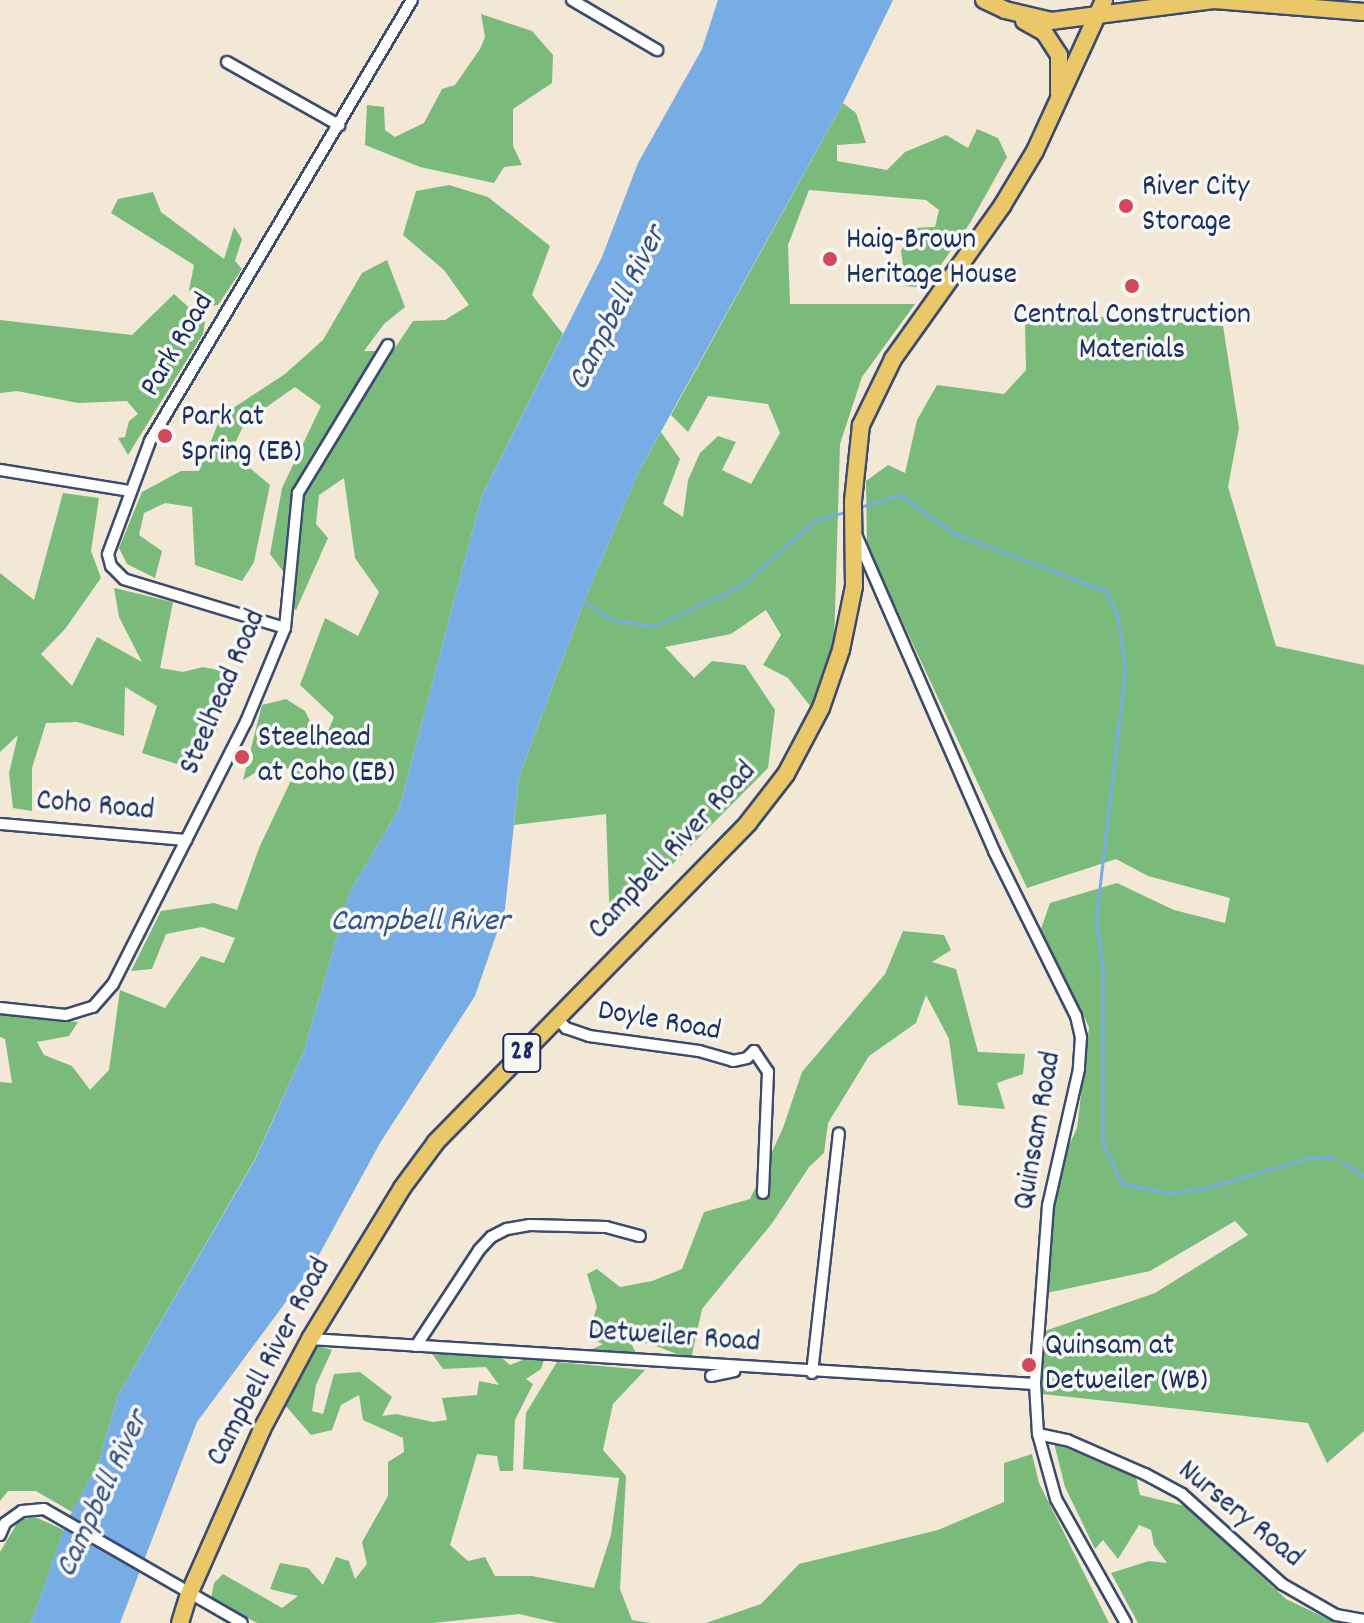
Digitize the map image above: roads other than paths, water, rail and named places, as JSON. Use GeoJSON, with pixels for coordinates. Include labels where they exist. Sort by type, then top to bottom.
{"type":"FeatureCollection","features":[{"type":"Feature","properties":{"kind":"main road"},"geometry":{"type":"LineString","coordinates":[[984,0],[1044,32],[1059,55],[1059,100]]}},
{"type":"Feature","properties":{"kind":"main road","name":"Campbell River Road"},"geometry":{"type":"LineString","coordinates":[[180,1623],[189,1594],[262,1429],[310,1339],[402,1188],[436,1142],[748,823],[786,774],[821,708],[841,650],[854,586],[853,501],[861,425],[893,359],[1002,206],[1035,151],[1104,0]]}},
{"type":"Feature","properties":{"kind":"main road"},"geometry":{"type":"LineString","coordinates":[[1005,10],[1051,21],[1214,0],[1364,12]]}},
{"type":"Feature","properties":{"kind":"street","name":"Park Road"},"geometry":{"type":"LineString","coordinates":[[285,628],[124,579],[111,566],[108,554],[150,441],[412,0]]}},
{"type":"Feature","properties":{"kind":"street"},"geometry":{"type":"LineString","coordinates":[[572,0],[657,50]]}},
{"type":"Feature","properties":{"kind":"street"},"geometry":{"type":"LineString","coordinates":[[227,62],[339,125]]}},
{"type":"Feature","properties":{"kind":"street","name":"Steelhead Road"},"geometry":{"type":"LineString","coordinates":[[0,1008],[66,1015],[93,1007],[113,984],[246,722],[285,628],[298,493],[388,345]]}},
{"type":"Feature","properties":{"kind":"street"},"geometry":{"type":"LineString","coordinates":[[0,470],[130,491]]}},
{"type":"Feature","properties":{"kind":"street","name":"Quinsam Road"},"geometry":{"type":"LineString","coordinates":[[855,531],[994,851],[1076,1016],[1081,1037],[1079,1069],[1048,1205],[1035,1384],[1038,1434],[1056,1499],[1126,1623]]}},
{"type":"Feature","properties":{"kind":"street","name":"Coho Road"},"geometry":{"type":"LineString","coordinates":[[0,824],[186,840]]}},
{"type":"Feature","properties":{"kind":"street","name":"Doyle Road"},"geometry":{"type":"LineString","coordinates":[[556,1017],[566,1028],[589,1036],[699,1051],[733,1061],[747,1058],[754,1051],[768,1072],[763,1193]]}},
{"type":"Feature","properties":{"kind":"street"},"geometry":{"type":"LineString","coordinates":[[812,1373],[839,1134]]}},
{"type":"Feature","properties":{"kind":"street"},"geometry":{"type":"LineString","coordinates":[[416,1346],[479,1250],[491,1237],[507,1229],[530,1225],[606,1227],[640,1236]]}},
{"type":"Feature","properties":{"kind":"street","name":"Detweiler Road"},"geometry":{"type":"LineString","coordinates":[[310,1339],[812,1373],[1035,1384]]}},
{"type":"Feature","properties":{"kind":"street"},"geometry":{"type":"LineString","coordinates":[[711,1376],[752,1368]]}},
{"type":"Feature","properties":{"kind":"street","name":"Nursery Road"},"geometry":{"type":"LineString","coordinates":[[1038,1434],[1067,1440],[1182,1494],[1282,1584],[1336,1615],[1364,1620]]}},
{"type":"Feature","properties":{"kind":"street"},"geometry":{"type":"LineString","coordinates":[[0,1535],[5,1523],[22,1511],[44,1509],[242,1623]]}},
{"type":"Feature","properties":{"kind":"water","name":"Campbell River"},"geometry":{"type":"Polygon","coordinates":[[[718,0],[893,0],[843,103],[637,475],[584,602],[519,777],[505,909],[475,996],[380,1143],[314,1264],[197,1422],[120,1623],[31,1623],[67,1521],[99,1462],[118,1395],[255,1160],[304,1051],[350,892],[399,809],[482,495],[602,257],[638,163],[702,49],[718,0]]]}},
{"type":"Feature","properties":{"kind":"waterway"},"geometry":{"type":"LineString","coordinates":[[863,506],[900,495],[953,533],[1106,591],[1118,617],[1125,671],[1096,918],[1103,972],[1103,1144],[1122,1184],[1170,1193],[1206,1188],[1308,1158],[1334,1157]]}},
{"type":"Feature","properties":{"kind":"waterway"},"geometry":{"type":"LineString","coordinates":[[584,602],[613,620],[654,626],[741,586],[813,522],[844,512]]}},
{"type":"Feature","properties":{"kind":"waterway"},"geometry":{"type":"LineString","coordinates":[[1342,1162],[1364,1176]]}},
{"type":"Feature","properties":{"kind":"place","name":"River City Storage"},"geometry":{"type":"Point","coordinates":[1126,206]}},
{"type":"Feature","properties":{"kind":"place","name":"Haig-Brown Heritage House"},"geometry":{"type":"Point","coordinates":[830,259]}},
{"type":"Feature","properties":{"kind":"place","name":"Central Construction Materials"},"geometry":{"type":"Point","coordinates":[1132,286]}},
{"type":"Feature","properties":{"kind":"place","name":"Park at Spring (EB)"},"geometry":{"type":"Point","coordinates":[165,436]}},
{"type":"Feature","properties":{"kind":"place","name":"Steelhead at Coho (EB)"},"geometry":{"type":"Point","coordinates":[242,757]}},
{"type":"Feature","properties":{"kind":"place","name":"Quinsam at Detweiler (WB)"},"geometry":{"type":"Point","coordinates":[1029,1365]}}]}
